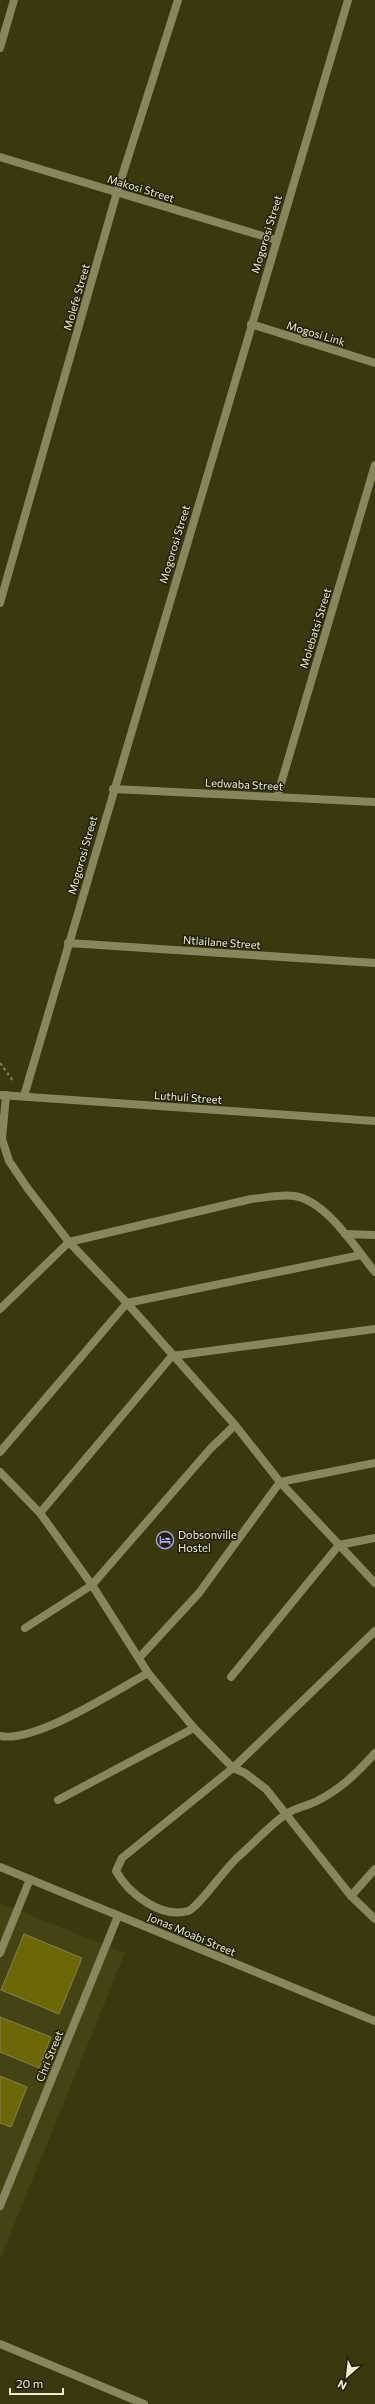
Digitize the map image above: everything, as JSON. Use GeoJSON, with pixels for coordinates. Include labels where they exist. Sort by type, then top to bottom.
{"type":"FeatureCollection","features":[{"type":"Feature","properties":{"kind":"street"},"geometry":{"type":"LineString","coordinates":[[0,48],[14,0]]}},
{"type":"Feature","properties":{"kind":"street","name":"Molefe Street"},"geometry":{"type":"LineString","coordinates":[[0,602],[117,192],[178,0]]}},
{"type":"Feature","properties":{"kind":"street","name":"Mogorosi Street"},"geometry":{"type":"LineString","coordinates":[[24,1096],[113,789],[348,0]]}},
{"type":"Feature","properties":{"kind":"street","name":"Makosi Street"},"geometry":{"type":"LineString","coordinates":[[0,157],[276,240]]}},
{"type":"Feature","properties":{"kind":"street","name":"Mogosi Link"},"geometry":{"type":"LineString","coordinates":[[251,324],[375,363]]}},
{"type":"Feature","properties":{"kind":"street","name":"Molebatsi Street"},"geometry":{"type":"LineString","coordinates":[[277,797],[375,465]]}},
{"type":"Feature","properties":{"kind":"street","name":"Ledwaba Street"},"geometry":{"type":"LineString","coordinates":[[113,789],[375,802]]}},
{"type":"Feature","properties":{"kind":"street","name":"Ntlailane Street"},"geometry":{"type":"LineString","coordinates":[[68,943],[375,963]]}},
{"type":"Feature","properties":{"kind":"street"},"geometry":{"type":"LineString","coordinates":[[3,1095],[1,1115],[2,1139],[9,1161],[28,1189],[69,1242],[127,1304],[234,1425],[280,1482],[375,1583]]}},
{"type":"Feature","properties":{"kind":"street","name":"Luthuli Street"},"geometry":{"type":"LineString","coordinates":[[3,1095],[375,1121]]}},
{"type":"Feature","properties":{"kind":"street"},"geometry":{"type":"LineString","coordinates":[[0,1309],[69,1242],[251,1199],[279,1196],[295,1196],[308,1201],[322,1210],[345,1234],[375,1272]]}},
{"type":"Feature","properties":{"kind":"street"},"geometry":{"type":"LineString","coordinates":[[345,1234],[375,1235]]}},
{"type":"Feature","properties":{"kind":"street"},"geometry":{"type":"LineString","coordinates":[[0,1452],[127,1304],[361,1254]]}},
{"type":"Feature","properties":{"kind":"street"},"geometry":{"type":"LineString","coordinates":[[40,1513],[172,1356],[375,1329]]}},
{"type":"Feature","properties":{"kind":"street"},"geometry":{"type":"LineString","coordinates":[[25,1628],[92,1586],[212,1448],[234,1425]]}},
{"type":"Feature","properties":{"kind":"street"},"geometry":{"type":"LineString","coordinates":[[139,1658],[199,1593],[280,1482],[375,1463]]}},
{"type":"Feature","properties":{"kind":"street"},"geometry":{"type":"LineString","coordinates":[[0,1472],[40,1513],[92,1586],[148,1673],[194,1728],[233,1768],[254,1779],[287,1813],[351,1896],[375,1919]]}},
{"type":"Feature","properties":{"kind":"street"},"geometry":{"type":"LineString","coordinates":[[231,1677],[339,1545],[375,1538]]}},
{"type":"Feature","properties":{"kind":"street"},"geometry":{"type":"LineString","coordinates":[[375,1631],[233,1768],[122,1858],[118,1863],[116,1871],[120,1878],[146,1902],[169,1913],[189,1911],[202,1899],[227,1867],[287,1813],[316,1802],[342,1788],[375,1753]]}},
{"type":"Feature","properties":{"kind":"street"},"geometry":{"type":"LineString","coordinates":[[0,1736],[26,1734],[45,1728],[148,1673]]}},
{"type":"Feature","properties":{"kind":"street"},"geometry":{"type":"LineString","coordinates":[[58,1800],[194,1728]]}},
{"type":"Feature","properties":{"kind":"street","name":"Jonas Moabi Street"},"geometry":{"type":"LineString","coordinates":[[0,1867],[375,2021]]}},
{"type":"Feature","properties":{"kind":"street"},"geometry":{"type":"LineString","coordinates":[[351,1896],[375,1869]]}},
{"type":"Feature","properties":{"kind":"street"},"geometry":{"type":"LineString","coordinates":[[0,1953],[30,1879]]}},
{"type":"Feature","properties":{"kind":"street","name":"Chri Street"},"geometry":{"type":"LineString","coordinates":[[0,2206],[118,1916]]}},
{"type":"Feature","properties":{"kind":"street"},"geometry":{"type":"LineString","coordinates":[[0,2344],[144,2404]]}},
{"type":"Feature","properties":{"kind":"path"},"geometry":{"type":"LineString","coordinates":[[0,1063],[24,1096]]}},
{"type":"Feature","properties":{"kind":"shaded area"},"geometry":{"type":"Polygon","coordinates":[[[0,1903],[125,1953],[0,2259],[0,1903]]]}},
{"type":"Feature","properties":{"kind":"building"},"geometry":{"type":"Polygon","coordinates":[[[24,1934],[82,1958],[59,2014],[1,1990],[24,1934]]]}},
{"type":"Feature","properties":{"kind":"building"},"geometry":{"type":"Polygon","coordinates":[[[0,2017],[51,2037],[39,2068],[0,2052],[0,2017]]]}},
{"type":"Feature","properties":{"kind":"building"},"geometry":{"type":"Polygon","coordinates":[[[0,2076],[27,2087],[11,2127],[0,2123],[0,2076]]]}},
{"type":"Feature","properties":{"kind":"place","name":"Dobsonville Hostel"},"geometry":{"type":"Point","coordinates":[165,1540]}}]}
